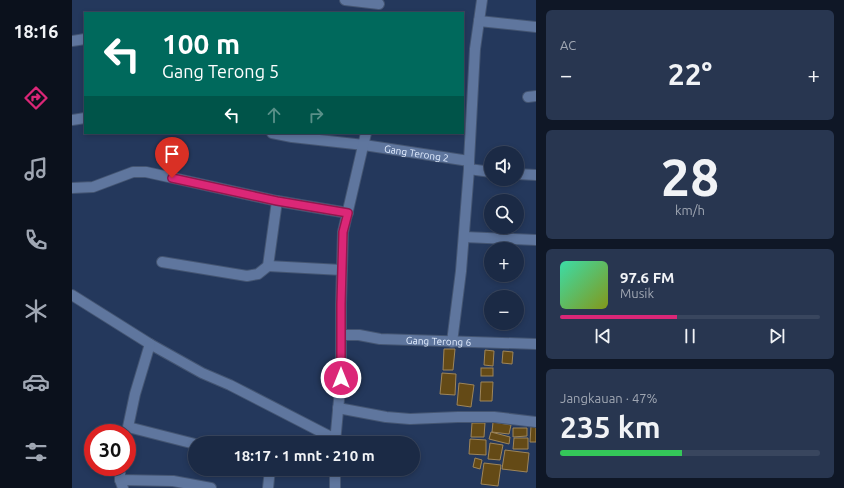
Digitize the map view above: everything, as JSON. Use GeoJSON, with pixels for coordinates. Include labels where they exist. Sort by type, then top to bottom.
{"type":"FeatureCollection","features":[{"type":"Feature","properties":{"kind":"street"},"geometry":{"type":"LineString","coordinates":[[345,0],[379,6]]}},
{"type":"Feature","properties":{"kind":"street"},"geometry":{"type":"LineString","coordinates":[[452,342],[464,237],[475,49],[482,0]]}},
{"type":"Feature","properties":{"kind":"street"},"geometry":{"type":"LineString","coordinates":[[479,21],[536,27]]}},
{"type":"Feature","properties":{"kind":"street"},"geometry":{"type":"LineString","coordinates":[[72,41],[84,39]]}},
{"type":"Feature","properties":{"kind":"street"},"geometry":{"type":"LineString","coordinates":[[72,120],[84,118]]}},
{"type":"Feature","properties":{"kind":"street","name":"Gang Terong 2"},"geometry":{"type":"LineString","coordinates":[[277,134],[364,145],[469,165],[484,170]]}},
{"type":"Feature","properties":{"kind":"street"},"geometry":{"type":"LineString","coordinates":[[335,436],[341,378],[343,232],[366,134]]}},
{"type":"Feature","properties":{"kind":"street"},"geometry":{"type":"LineString","coordinates":[[72,188],[93,187],[133,172],[146,172],[277,201],[348,213]]}},
{"type":"Feature","properties":{"kind":"street"},"geometry":{"type":"LineString","coordinates":[[524,174],[536,175]]}},
{"type":"Feature","properties":{"kind":"street"},"geometry":{"type":"LineString","coordinates":[[268,266],[277,201]]}},
{"type":"Feature","properties":{"kind":"street"},"geometry":{"type":"LineString","coordinates":[[464,237],[536,240]]}},
{"type":"Feature","properties":{"kind":"street"},"geometry":{"type":"LineString","coordinates":[[162,262],[247,276],[258,274],[268,266],[342,270]]}},
{"type":"Feature","properties":{"kind":"street"},"geometry":{"type":"LineString","coordinates":[[72,295],[150,344],[202,373],[230,385],[326,436]]}},
{"type":"Feature","properties":{"kind":"street","name":"Gang Terong 6"},"geometry":{"type":"LineString","coordinates":[[341,335],[359,335],[380,339],[536,344]]}},
{"type":"Feature","properties":{"kind":"street"},"geometry":{"type":"LineString","coordinates":[[129,424],[135,394],[150,344]]}},
{"type":"Feature","properties":{"kind":"street"},"geometry":{"type":"LineString","coordinates":[[338,408],[410,419],[458,417],[494,418],[536,422]]}},
{"type":"Feature","properties":{"kind":"street"},"geometry":{"type":"LineString","coordinates":[[136,432],[188,443]]}},
{"type":"Feature","properties":{"kind":"street"},"geometry":{"type":"LineString","coordinates":[[268,488],[269,476]]}},
{"type":"Feature","properties":{"kind":"street"},"geometry":{"type":"LineString","coordinates":[[335,476],[335,488]]}},
{"type":"Feature","properties":{"kind":"street"},"geometry":{"type":"LineString","coordinates":[[122,484],[173,481],[211,488]]}},
{"type":"Feature","properties":{"kind":"building"},"geometry":{"type":"Polygon","coordinates":[[[444,349],[455,349],[453,370],[443,370],[444,349]]]}},
{"type":"Feature","properties":{"kind":"building"},"geometry":{"type":"Polygon","coordinates":[[[485,350],[494,351],[493,366],[484,365],[485,350]]]}},
{"type":"Feature","properties":{"kind":"building"},"geometry":{"type":"Polygon","coordinates":[[[503,351],[513,352],[512,364],[502,363],[503,351]]]}},
{"type":"Feature","properties":{"kind":"building"},"geometry":{"type":"Polygon","coordinates":[[[481,368],[493,368],[493,376],[481,376],[481,368]]]}},
{"type":"Feature","properties":{"kind":"building"},"geometry":{"type":"Polygon","coordinates":[[[442,373],[456,374],[455,395],[440,394],[442,373]]]}},
{"type":"Feature","properties":{"kind":"building"},"geometry":{"type":"Polygon","coordinates":[[[481,382],[493,382],[492,401],[480,401],[481,382]]]}},
{"type":"Feature","properties":{"kind":"building"},"geometry":{"type":"Polygon","coordinates":[[[459,383],[474,385],[471,407],[457,405],[459,383]]]}},
{"type":"Feature","properties":{"kind":"building"},"geometry":{"type":"Polygon","coordinates":[[[493,422],[511,425],[509,434],[492,432],[493,422]]]}},
{"type":"Feature","properties":{"kind":"building"},"geometry":{"type":"Polygon","coordinates":[[[472,423],[485,423],[484,437],[471,437],[472,423]]]}},
{"type":"Feature","properties":{"kind":"building"},"geometry":{"type":"Polygon","coordinates":[[[531,426],[536,426],[536,442],[530,442],[531,426]]]}},
{"type":"Feature","properties":{"kind":"building"},"geometry":{"type":"Polygon","coordinates":[[[513,428],[527,428],[527,436],[513,437],[513,428]]]}},
{"type":"Feature","properties":{"kind":"building"},"geometry":{"type":"Polygon","coordinates":[[[491,432],[510,437],[509,444],[489,439],[491,432]]]}},
{"type":"Feature","properties":{"kind":"building"},"geometry":{"type":"Polygon","coordinates":[[[514,438],[528,438],[528,449],[513,449],[514,438]]]}},
{"type":"Feature","properties":{"kind":"building"},"geometry":{"type":"Polygon","coordinates":[[[470,439],[486,440],[486,455],[469,454],[470,439]]]}},
{"type":"Feature","properties":{"kind":"building"},"geometry":{"type":"Polygon","coordinates":[[[490,443],[503,445],[500,460],[488,459],[490,443]]]}},
{"type":"Feature","properties":{"kind":"building"},"geometry":{"type":"Polygon","coordinates":[[[505,450],[529,453],[527,472],[502,469],[505,450]]]}},
{"type":"Feature","properties":{"kind":"building"},"geometry":{"type":"Polygon","coordinates":[[[475,458],[482,460],[480,469],[473,467],[475,458]]]}},
{"type":"Feature","properties":{"kind":"building"},"geometry":{"type":"Polygon","coordinates":[[[484,463],[501,465],[498,486],[481,484],[484,463]]]}},
{"type":"Feature","properties":{"kind":"route"},"geometry":{"type":"LineString","coordinates":[[172,178],[277,201],[348,213],[343,232],[341,378]]}}]}
